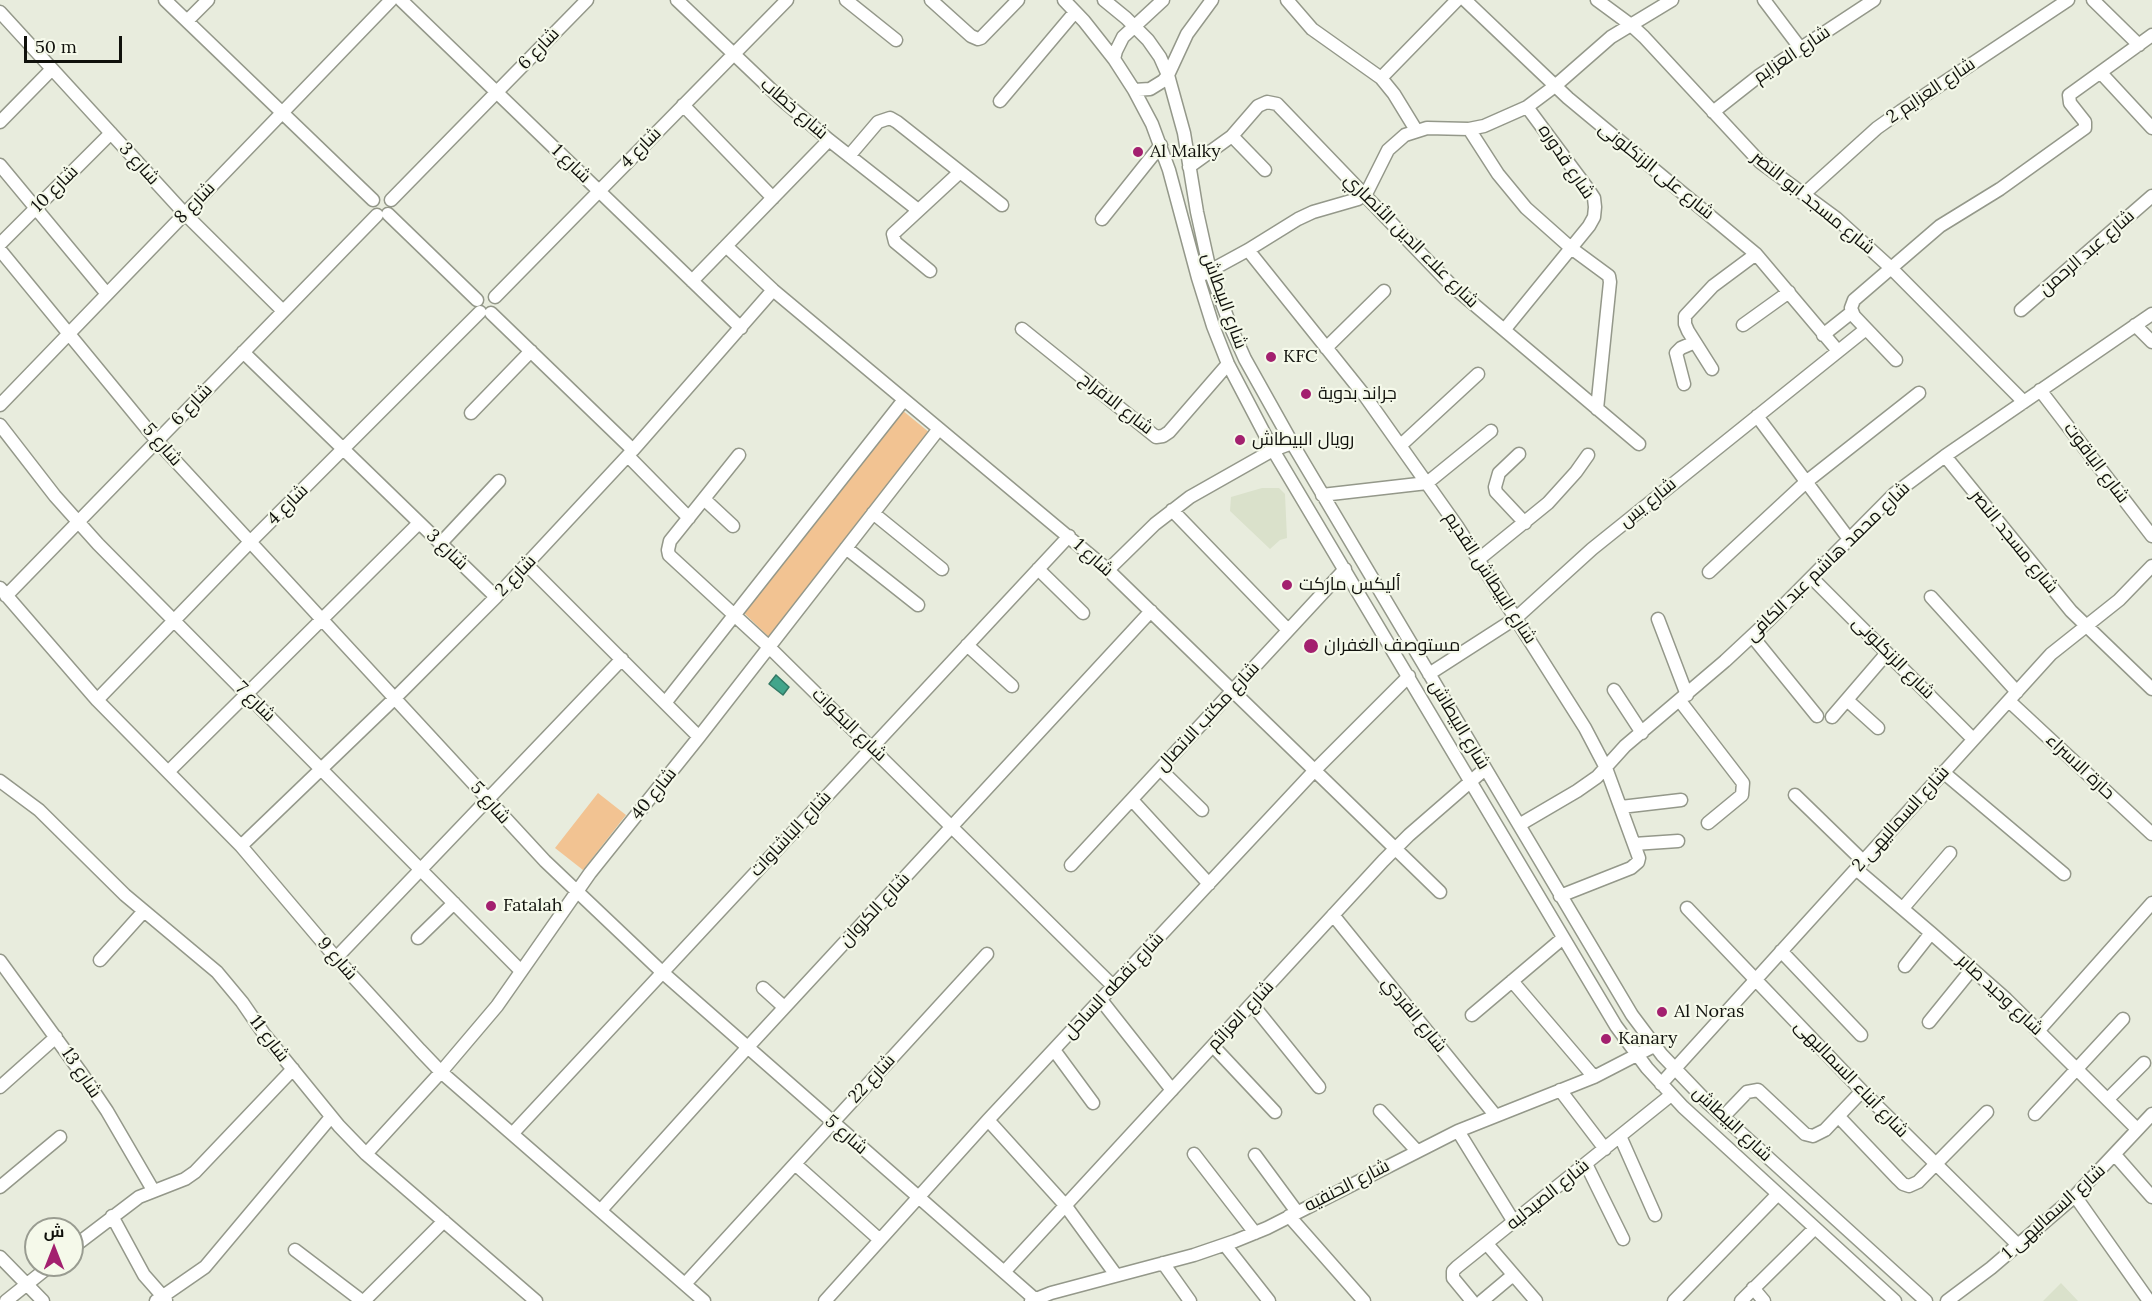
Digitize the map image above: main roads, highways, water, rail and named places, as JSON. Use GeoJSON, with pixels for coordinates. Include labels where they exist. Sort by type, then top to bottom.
{"type":"FeatureCollection","features":[{"type":"Feature","properties":{"kind":"place","name":"Al Malky"},"geometry":{"type":"Point","coordinates":[1138,152]}},
{"type":"Feature","properties":{"kind":"place","name":"KFC"},"geometry":{"type":"Point","coordinates":[1271,357]}},
{"type":"Feature","properties":{"kind":"place","name":"جراند بدوية"},"geometry":{"type":"Point","coordinates":[1306,394]}},
{"type":"Feature","properties":{"kind":"place","name":"رويال البيطاش"},"geometry":{"type":"Point","coordinates":[1240,440]}},
{"type":"Feature","properties":{"kind":"place","name":"أليكس ماركت"},"geometry":{"type":"Point","coordinates":[1287,585]}},
{"type":"Feature","properties":{"kind":"place","name":"مستوصف الغفران"},"geometry":{"type":"Point","coordinates":[1311,646]}},
{"type":"Feature","properties":{"kind":"place","name":"Fatalah"},"geometry":{"type":"Point","coordinates":[491,906]}},
{"type":"Feature","properties":{"kind":"place","name":"Al Noras"},"geometry":{"type":"Point","coordinates":[1662,1012]}},
{"type":"Feature","properties":{"kind":"place","name":"Kanary"},"geometry":{"type":"Point","coordinates":[1606,1039]}}]}
